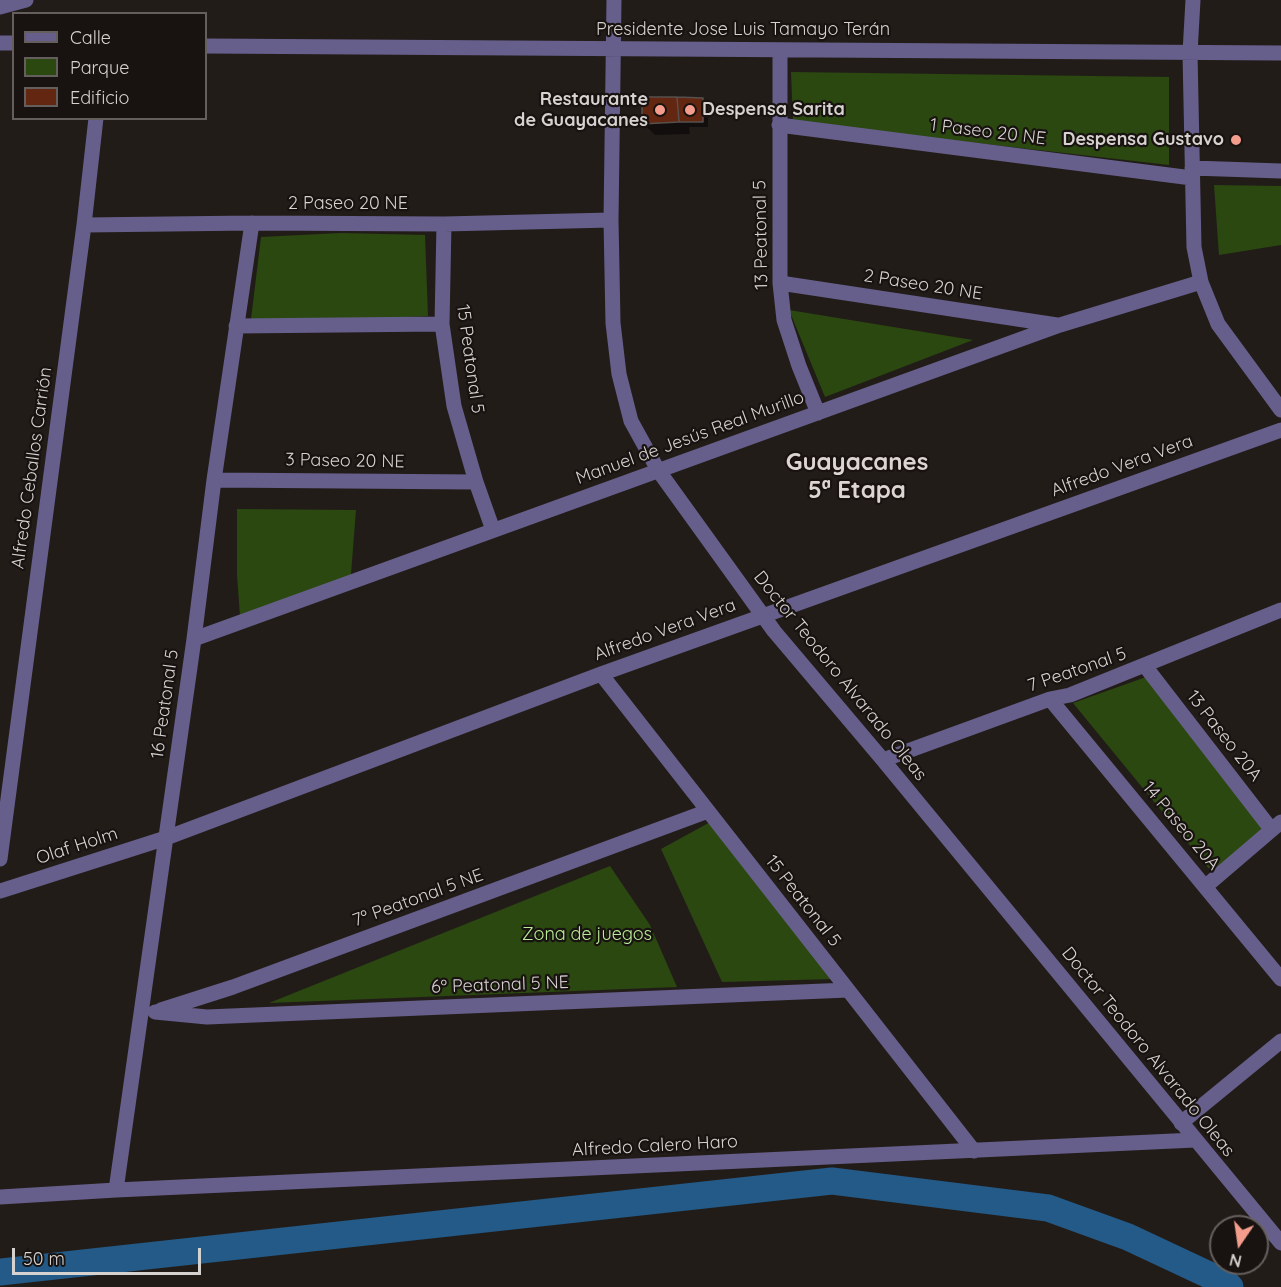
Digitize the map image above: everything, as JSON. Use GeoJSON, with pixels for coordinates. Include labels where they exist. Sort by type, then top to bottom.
{"type":"FeatureCollection","features":[{"type":"Feature","properties":{"kind":"street"},"geometry":{"type":"LineString","coordinates":[[0,7],[26,0]]}},
{"type":"Feature","properties":{"kind":"street","name":"Doctor Teodoro Alvarado Oleas"},"geometry":{"type":"LineString","coordinates":[[614,0],[611,220],[613,322],[619,374],[631,421],[657,470],[762,615],[1281,1243]]}},
{"type":"Feature","properties":{"kind":"street"},"geometry":{"type":"LineString","coordinates":[[1193,0],[1190,53],[1194,247],[1201,282],[1218,324],[1281,410]]}},
{"type":"Feature","properties":{"kind":"street","name":"Presidente Jose Luis Tamayo Terán"},"geometry":{"type":"LineString","coordinates":[[207,46],[1281,53]]}},
{"type":"Feature","properties":{"kind":"street","name":"13 Peatonal 5"},"geometry":{"type":"LineString","coordinates":[[780,50],[780,283],[784,320],[818,413]]}},
{"type":"Feature","properties":{"kind":"street","name":"Alfredo Ceballos Carrión"},"geometry":{"type":"LineString","coordinates":[[0,859],[84,225],[96,120]]}},
{"type":"Feature","properties":{"kind":"street","name":"1 Paseo 20 NE"},"geometry":{"type":"LineString","coordinates":[[780,125],[1192,173],[1281,171]]}},
{"type":"Feature","properties":{"kind":"street","name":"2 Paseo 20 NE"},"geometry":{"type":"LineString","coordinates":[[84,225],[444,224],[611,220]]}},
{"type":"Feature","properties":{"kind":"street","name":"16 Peatonal 5"},"geometry":{"type":"LineString","coordinates":[[116,1190],[148,1014],[166,838],[214,480],[252,223]]}},
{"type":"Feature","properties":{"kind":"street","name":"15 Peatonal 5"},"geometry":{"type":"LineString","coordinates":[[444,224],[442,324],[454,406],[476,482],[493,530]]}},
{"type":"Feature","properties":{"kind":"street","name":"Manuel de Jesús Real Murillo"},"geometry":{"type":"LineString","coordinates":[[194,639],[1060,325],[1201,282]]}},
{"type":"Feature","properties":{"kind":"street","name":"2 Paseo 20 NE"},"geometry":{"type":"LineString","coordinates":[[780,283],[1060,325]]}},
{"type":"Feature","properties":{"kind":"street"},"geometry":{"type":"LineString","coordinates":[[236,326],[442,324]]}},
{"type":"Feature","properties":{"kind":"street","name":"Alfredo Vera Vera"},"geometry":{"type":"LineString","coordinates":[[166,838],[762,615],[1281,430]]}},
{"type":"Feature","properties":{"kind":"street","name":"3 Paseo 20 NE"},"geometry":{"type":"LineString","coordinates":[[214,480],[476,482]]}},
{"type":"Feature","properties":{"kind":"street","name":"7 Peatonal 5"},"geometry":{"type":"LineString","coordinates":[[883,760],[1050,699],[1070,695],[1281,610]]}},
{"type":"Feature","properties":{"kind":"street","name":"13 Paseo 20A"},"geometry":{"type":"LineString","coordinates":[[1145,666],[1276,826]]}},
{"type":"Feature","properties":{"kind":"street","name":"15 Peatonal 5"},"geometry":{"type":"LineString","coordinates":[[601,674],[974,1151]]}},
{"type":"Feature","properties":{"kind":"street","name":"14 Paseo 20A"},"geometry":{"type":"LineString","coordinates":[[1050,699],[1281,979]]}},
{"type":"Feature","properties":{"kind":"street","name":"7º Peatonal 5 NE"},"geometry":{"type":"LineString","coordinates":[[148,1014],[233,987],[708,811]]}},
{"type":"Feature","properties":{"kind":"street"},"geometry":{"type":"LineString","coordinates":[[1206,886],[1276,826]]}},
{"type":"Feature","properties":{"kind":"street","name":"Olaf Holm"},"geometry":{"type":"LineString","coordinates":[[0,891],[166,838]]}},
{"type":"Feature","properties":{"kind":"street","name":"6º Peatonal 5 NE"},"geometry":{"type":"LineString","coordinates":[[148,1014],[207,1017],[848,990]]}},
{"type":"Feature","properties":{"kind":"street"},"geometry":{"type":"LineString","coordinates":[[1181,1123],[1281,1041]]}},
{"type":"Feature","properties":{"kind":"street","name":"Alfredo Calero Haro"},"geometry":{"type":"LineString","coordinates":[[116,1190],[1195,1140]]}},
{"type":"Feature","properties":{"kind":"street"},"geometry":{"type":"LineString","coordinates":[[0,1197],[116,1190]]}},
{"type":"Feature","properties":{"kind":"green space"},"geometry":{"type":"Polygon","coordinates":[[[791,72],[1169,77],[1169,165],[793,122],[791,72]]]}},
{"type":"Feature","properties":{"kind":"green space"},"geometry":{"type":"Polygon","coordinates":[[[1214,185],[1281,186],[1281,245],[1219,255],[1214,185]]]}},
{"type":"Feature","properties":{"kind":"green space"},"geometry":{"type":"Polygon","coordinates":[[[341,233],[425,235],[428,316],[338,320],[251,319],[261,237],[341,233]]]}},
{"type":"Feature","properties":{"kind":"green space"},"geometry":{"type":"Polygon","coordinates":[[[789,310],[973,340],[825,397],[789,310]]]}},
{"type":"Feature","properties":{"kind":"green space"},"geometry":{"type":"Polygon","coordinates":[[[237,509],[356,510],[351,574],[356,579],[240,616],[237,575],[237,509]]]}},
{"type":"Feature","properties":{"kind":"green space"},"geometry":{"type":"Polygon","coordinates":[[[1146,677],[1275,835],[1219,881],[1073,703],[1146,677]]]}},
{"type":"Feature","properties":{"kind":"green space"},"geometry":{"type":"Polygon","coordinates":[[[714,820],[835,979],[722,982],[661,849],[714,820]]]}},
{"type":"Feature","properties":{"kind":"green space","name":"Zona de juegos"},"geometry":{"type":"Polygon","coordinates":[[[610,866],[650,925],[677,987],[269,1003],[610,866]]]}},
{"type":"Feature","properties":{"kind":"building","name":"Restaurante de Guayacanes"},"geometry":{"type":"Polygon","coordinates":[[[642,97],[677,97],[679,122],[642,124],[642,97]]]}},
{"type":"Feature","properties":{"kind":"building","name":"Despensa Sarita"},"geometry":{"type":"Polygon","coordinates":[[[677,97],[703,98],[703,122],[679,122],[677,97]]]}},
{"type":"Feature","properties":{"kind":"waterway"},"geometry":{"type":"LineString","coordinates":[[0,1272],[832,1181],[1048,1208],[1128,1237],[1226,1283],[1230,1287]]}},
{"type":"Feature","properties":{"kind":"place","name":"Restaurante de Guayacanes"},"geometry":{"type":"Point","coordinates":[660,110]}},
{"type":"Feature","properties":{"kind":"place","name":"Despensa Sarita"},"geometry":{"type":"Point","coordinates":[690,110]}},
{"type":"Feature","properties":{"kind":"place","name":"Despensa Gustavo"},"geometry":{"type":"Point","coordinates":[1236,140]}},
{"type":"Feature","properties":{"kind":"district","name":"Guayacanes 5ª Etapa"},"geometry":{"type":"Point","coordinates":[857,477]}}]}
